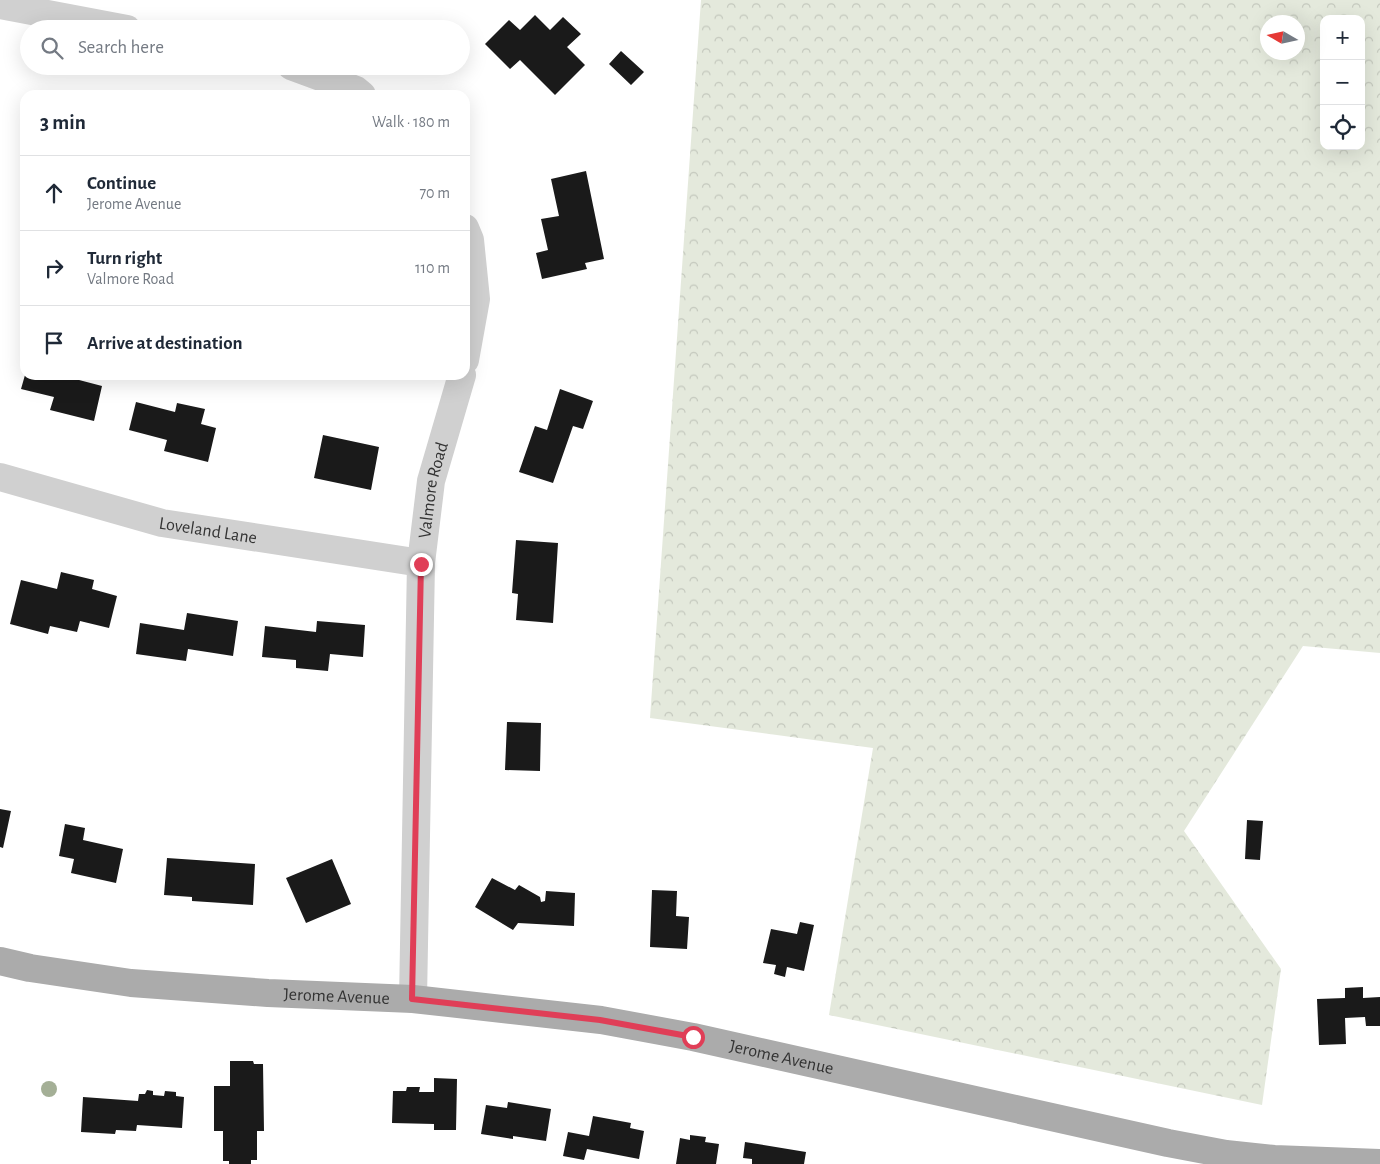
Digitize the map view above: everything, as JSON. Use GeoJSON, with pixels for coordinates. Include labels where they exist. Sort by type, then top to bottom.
{"type":"FeatureCollection","features":[{"type":"Feature","properties":{"kind":"main road","name":"Jerome Avenue"},"geometry":{"type":"LineString","coordinates":[[0,961],[30,968],[130,983],[268,993],[412,999],[600,1020],[693,1037],[1159,1141],[1225,1159],[1380,1163]]}},
{"type":"Feature","properties":{"kind":"street"},"geometry":{"type":"LineString","coordinates":[[0,4],[81,20]]}},
{"type":"Feature","properties":{"kind":"street"},"geometry":{"type":"LineString","coordinates":[[316,75],[356,90]]}},
{"type":"Feature","properties":{"kind":"street"},"geometry":{"type":"LineString","coordinates":[[470,240],[476,298],[470,332]]}},
{"type":"Feature","properties":{"kind":"street","name":"Valmore Road"},"geometry":{"type":"LineString","coordinates":[[412,999],[421,564],[431,482],[461,380]]}},
{"type":"Feature","properties":{"kind":"street","name":"Loveland Lane"},"geometry":{"type":"LineString","coordinates":[[0,477],[162,523],[421,564]]}},
{"type":"Feature","properties":{"kind":"green space"},"geometry":{"type":"Polygon","coordinates":[[[701,0],[1380,0],[1380,653],[1303,646],[1184,831],[1281,969],[1262,1105],[829,1015],[873,748],[650,718],[701,0]]]}},
{"type":"Feature","properties":{"kind":"building"},"geometry":{"type":"Polygon","coordinates":[[[535,15],[550,30],[563,17],[581,34],[567,47],[585,65],[555,95],[520,60],[510,69],[485,44],[509,20],[520,30],[535,15]]]}},
{"type":"Feature","properties":{"kind":"building"},"geometry":{"type":"Polygon","coordinates":[[[621,51],[644,72],[631,85],[609,64],[621,51]]]}},
{"type":"Feature","properties":{"kind":"building"},"geometry":{"type":"Polygon","coordinates":[[[586,171],[604,259],[585,263],[587,269],[542,279],[536,253],[548,250],[541,219],[559,216],[551,179],[586,171]]]}},
{"type":"Feature","properties":{"kind":"building"},"geometry":{"type":"Polygon","coordinates":[[[24,380],[79,380],[102,386],[94,421],[50,410],[54,397],[21,389],[24,380]]]}},
{"type":"Feature","properties":{"kind":"building"},"geometry":{"type":"Polygon","coordinates":[[[560,389],[593,401],[583,429],[573,426],[553,483],[519,472],[535,426],[547,430],[560,389]]]}},
{"type":"Feature","properties":{"kind":"building"},"geometry":{"type":"Polygon","coordinates":[[[136,402],[175,412],[177,403],[205,409],[201,424],[216,428],[208,462],[164,451],[167,440],[129,430],[136,402]]]}},
{"type":"Feature","properties":{"kind":"building"},"geometry":{"type":"Polygon","coordinates":[[[323,435],[379,447],[371,490],[314,478],[323,435]]]}},
{"type":"Feature","properties":{"kind":"building"},"geometry":{"type":"Polygon","coordinates":[[[516,540],[558,543],[553,623],[516,620],[518,594],[512,593],[516,540]]]}},
{"type":"Feature","properties":{"kind":"building"},"geometry":{"type":"Polygon","coordinates":[[[61,572],[94,580],[92,589],[117,596],[109,628],[80,621],[77,632],[50,626],[48,634],[10,624],[21,580],[57,589],[61,572]]]}},
{"type":"Feature","properties":{"kind":"building"},"geometry":{"type":"Polygon","coordinates":[[[187,613],[238,621],[233,656],[188,649],[186,661],[136,654],[140,623],[184,630],[187,613]]]}},
{"type":"Feature","properties":{"kind":"building"},"geometry":{"type":"Polygon","coordinates":[[[317,621],[365,625],[363,657],[330,654],[328,671],[296,668],[296,660],[262,657],[265,626],[316,632],[317,621]]]}},
{"type":"Feature","properties":{"kind":"building"},"geometry":{"type":"Polygon","coordinates":[[[507,722],[541,723],[540,771],[505,770],[507,722]]]}},
{"type":"Feature","properties":{"kind":"building"},"geometry":{"type":"Polygon","coordinates":[[[0,809],[11,811],[3,848],[0,847],[0,809]]]}},
{"type":"Feature","properties":{"kind":"building"},"geometry":{"type":"Polygon","coordinates":[[[1247,820],[1263,821],[1260,860],[1245,859],[1247,820]]]}},
{"type":"Feature","properties":{"kind":"building"},"geometry":{"type":"Polygon","coordinates":[[[65,824],[85,828],[83,840],[123,849],[116,883],[71,873],[74,859],[59,856],[65,824]]]}},
{"type":"Feature","properties":{"kind":"building"},"geometry":{"type":"Polygon","coordinates":[[[167,858],[255,864],[253,905],[192,901],[192,897],[164,895],[167,858]]]}},
{"type":"Feature","properties":{"kind":"building"},"geometry":{"type":"Polygon","coordinates":[[[332,859],[351,904],[306,923],[286,878],[332,859]]]}},
{"type":"Feature","properties":{"kind":"building"},"geometry":{"type":"Polygon","coordinates":[[[492,878],[515,890],[519,885],[540,897],[541,902],[545,901],[546,891],[575,893],[574,926],[518,923],[513,930],[475,907],[492,878]]]}},
{"type":"Feature","properties":{"kind":"building"},"geometry":{"type":"Polygon","coordinates":[[[652,890],[677,891],[676,916],[689,917],[687,949],[650,947],[652,890]]]}},
{"type":"Feature","properties":{"kind":"building"},"geometry":{"type":"Polygon","coordinates":[[[800,922],[814,925],[804,971],[787,967],[785,977],[774,974],[776,965],[763,963],[771,929],[797,934],[800,922]]]}},
{"type":"Feature","properties":{"kind":"building"},"geometry":{"type":"Polygon","coordinates":[[[1363,987],[1363,998],[1380,997],[1380,1026],[1366,1026],[1365,1017],[1345,1018],[1346,1044],[1319,1045],[1317,999],[1345,998],[1345,988],[1363,987]]]}},
{"type":"Feature","properties":{"kind":"building"},"geometry":{"type":"Polygon","coordinates":[[[230,1061],[253,1061],[254,1064],[263,1064],[264,1131],[257,1131],[257,1160],[251,1160],[251,1164],[229,1164],[229,1161],[223,1161],[223,1131],[214,1131],[214,1086],[230,1086],[230,1061]]]}},
{"type":"Feature","properties":{"kind":"building"},"geometry":{"type":"Polygon","coordinates":[[[434,1078],[457,1079],[456,1130],[434,1130],[434,1124],[392,1123],[393,1091],[406,1091],[407,1087],[420,1087],[419,1092],[434,1092],[434,1078]]]}},
{"type":"Feature","properties":{"kind":"building"},"geometry":{"type":"Polygon","coordinates":[[[147,1090],[153,1091],[153,1095],[164,1096],[165,1091],[176,1092],[176,1096],[184,1097],[182,1128],[137,1125],[136,1131],[116,1130],[115,1134],[81,1132],[83,1097],[138,1101],[139,1094],[145,1094],[147,1090]]]}},
{"type":"Feature","properties":{"kind":"building"},"geometry":{"type":"Polygon","coordinates":[[[508,1102],[551,1109],[546,1141],[513,1136],[513,1139],[481,1134],[486,1105],[507,1108],[508,1102]]]}},
{"type":"Feature","properties":{"kind":"building"},"geometry":{"type":"Polygon","coordinates":[[[593,1116],[631,1123],[630,1128],[644,1131],[639,1159],[587,1149],[584,1160],[563,1156],[568,1132],[589,1136],[593,1116]]]}},
{"type":"Feature","properties":{"kind":"building"},"geometry":{"type":"Polygon","coordinates":[[[690,1135],[706,1137],[705,1142],[719,1144],[716,1164],[676,1164],[680,1138],[690,1140],[690,1135]]]}},
{"type":"Feature","properties":{"kind":"building"},"geometry":{"type":"Polygon","coordinates":[[[745,1142],[806,1152],[804,1164],[752,1164],[752,1159],[743,1158],[745,1142]]]}},
{"type":"Feature","properties":{"kind":"route"},"geometry":{"type":"LineString","coordinates":[[421,564],[412,999],[600,1020],[693,1037]]}}]}
